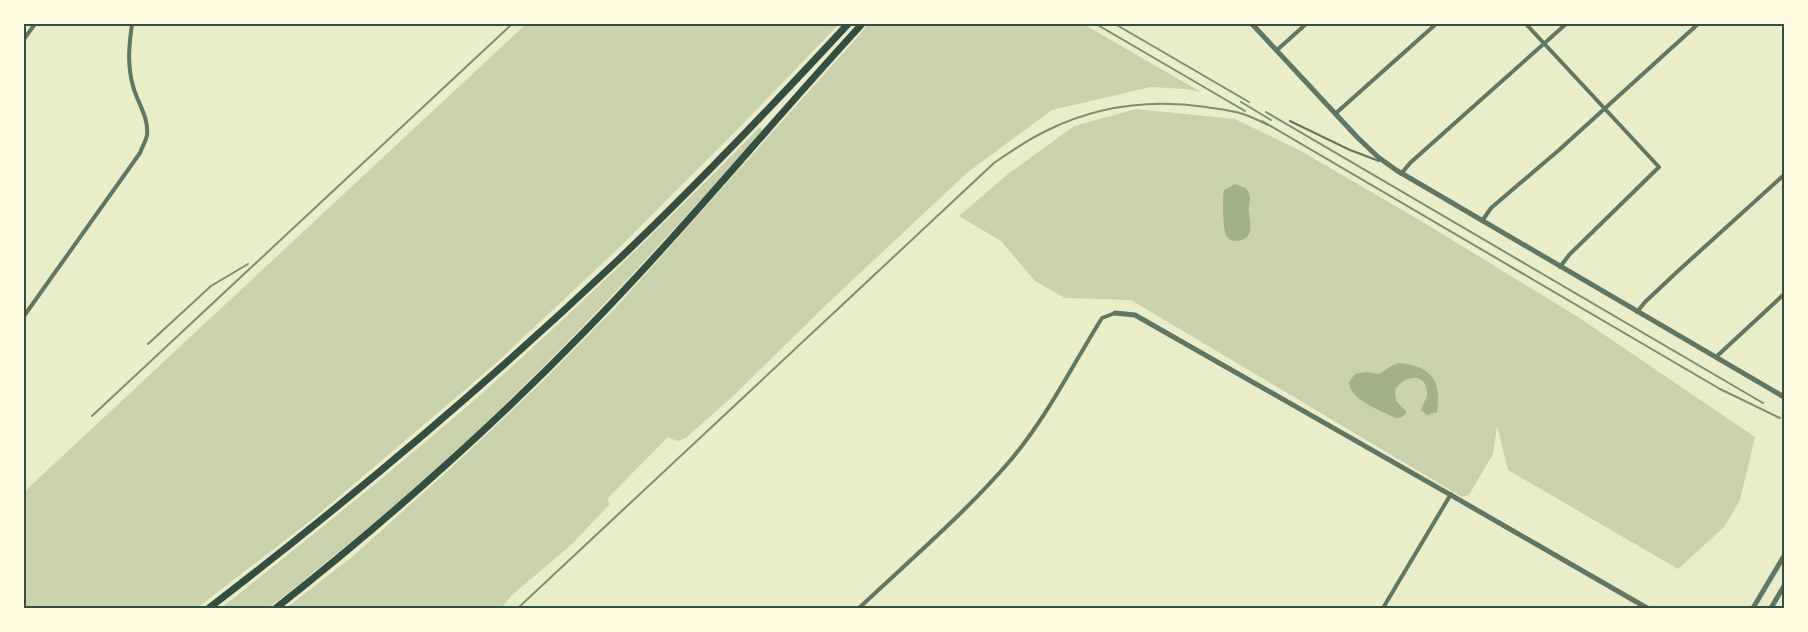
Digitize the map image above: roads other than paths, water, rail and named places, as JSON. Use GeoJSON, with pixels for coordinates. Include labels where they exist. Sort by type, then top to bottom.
{"type":"FeatureCollection","features":[{"type":"Feature","properties":{"kind":"highway"},"geometry":{"type":"LineString","coordinates":[[209,608],[378,474],[461,404],[547,327],[685,195],[848,24]]}},
{"type":"Feature","properties":{"kind":"highway"},"geometry":{"type":"LineString","coordinates":[[276,608],[399,507],[535,382],[643,270],[862,24]]}},
{"type":"Feature","properties":{"kind":"street"},"geometry":{"type":"LineString","coordinates":[[24,39],[35,24]]}},
{"type":"Feature","properties":{"kind":"street"},"geometry":{"type":"LineString","coordinates":[[24,316],[140,153],[147,136],[146,122],[133,87],[129,66],[129,43],[132,24]]}},
{"type":"Feature","properties":{"kind":"street"},"geometry":{"type":"LineString","coordinates":[[1252,24],[1365,145],[1401,174],[1784,397]]}},
{"type":"Feature","properties":{"kind":"street"},"geometry":{"type":"LineString","coordinates":[[1277,50],[1306,24]]}},
{"type":"Feature","properties":{"kind":"street"},"geometry":{"type":"LineString","coordinates":[[1335,114],[1436,24]]}},
{"type":"Feature","properties":{"kind":"street"},"geometry":{"type":"LineString","coordinates":[[1526,24],[1660,167],[1569,255],[1560,267]]}},
{"type":"Feature","properties":{"kind":"street"},"geometry":{"type":"LineString","coordinates":[[1401,174],[1407,165],[1566,24]]}},
{"type":"Feature","properties":{"kind":"street"},"geometry":{"type":"LineString","coordinates":[[1482,221],[1491,208],[1559,150],[1698,24]]}},
{"type":"Feature","properties":{"kind":"street"},"geometry":{"type":"LineString","coordinates":[[1637,312],[1665,283],[1784,175]]}},
{"type":"Feature","properties":{"kind":"street"},"geometry":{"type":"LineString","coordinates":[[1716,357],[1784,294]]}},
{"type":"Feature","properties":{"kind":"street"},"geometry":{"type":"LineString","coordinates":[[858,608],[982,492],[1010,461],[1045,412],[1102,318],[1115,313],[1135,315],[1451,494],[1647,608]]}},
{"type":"Feature","properties":{"kind":"street"},"geometry":{"type":"LineString","coordinates":[[1383,608],[1451,494]]}},
{"type":"Feature","properties":{"kind":"street"},"geometry":{"type":"LineString","coordinates":[[1753,608],[1784,556]]}},
{"type":"Feature","properties":{"kind":"street"},"geometry":{"type":"LineString","coordinates":[[1771,608],[1784,586]]}},
{"type":"Feature","properties":{"kind":"lane"},"geometry":{"type":"LineString","coordinates":[[1290,121],[1350,150],[1384,162]]}},
{"type":"Feature","properties":{"kind":"railway"},"geometry":{"type":"LineString","coordinates":[[92,416],[512,24]]}},
{"type":"Feature","properties":{"kind":"railway"},"geometry":{"type":"LineString","coordinates":[[1096,24],[1245,111]]}},
{"type":"Feature","properties":{"kind":"railway"},"geometry":{"type":"LineString","coordinates":[[1115,24],[1249,102]]}},
{"type":"Feature","properties":{"kind":"railway"},"geometry":{"type":"LineString","coordinates":[[1241,102],[1271,120]]}},
{"type":"Feature","properties":{"kind":"railway"},"geometry":{"type":"LineString","coordinates":[[518,608],[994,163],[1019,146],[1065,122],[1104,110],[1144,104],[1185,105],[1224,110],[1243,114],[1268,125]]}},
{"type":"Feature","properties":{"kind":"railway"},"geometry":{"type":"LineString","coordinates":[[1266,112],[1763,403]]}},
{"type":"Feature","properties":{"kind":"railway"},"geometry":{"type":"LineString","coordinates":[[1262,121],[1720,389],[1780,418]]}},
{"type":"Feature","properties":{"kind":"railway"},"geometry":{"type":"LineString","coordinates":[[148,344],[211,286],[248,264]]}}]}
